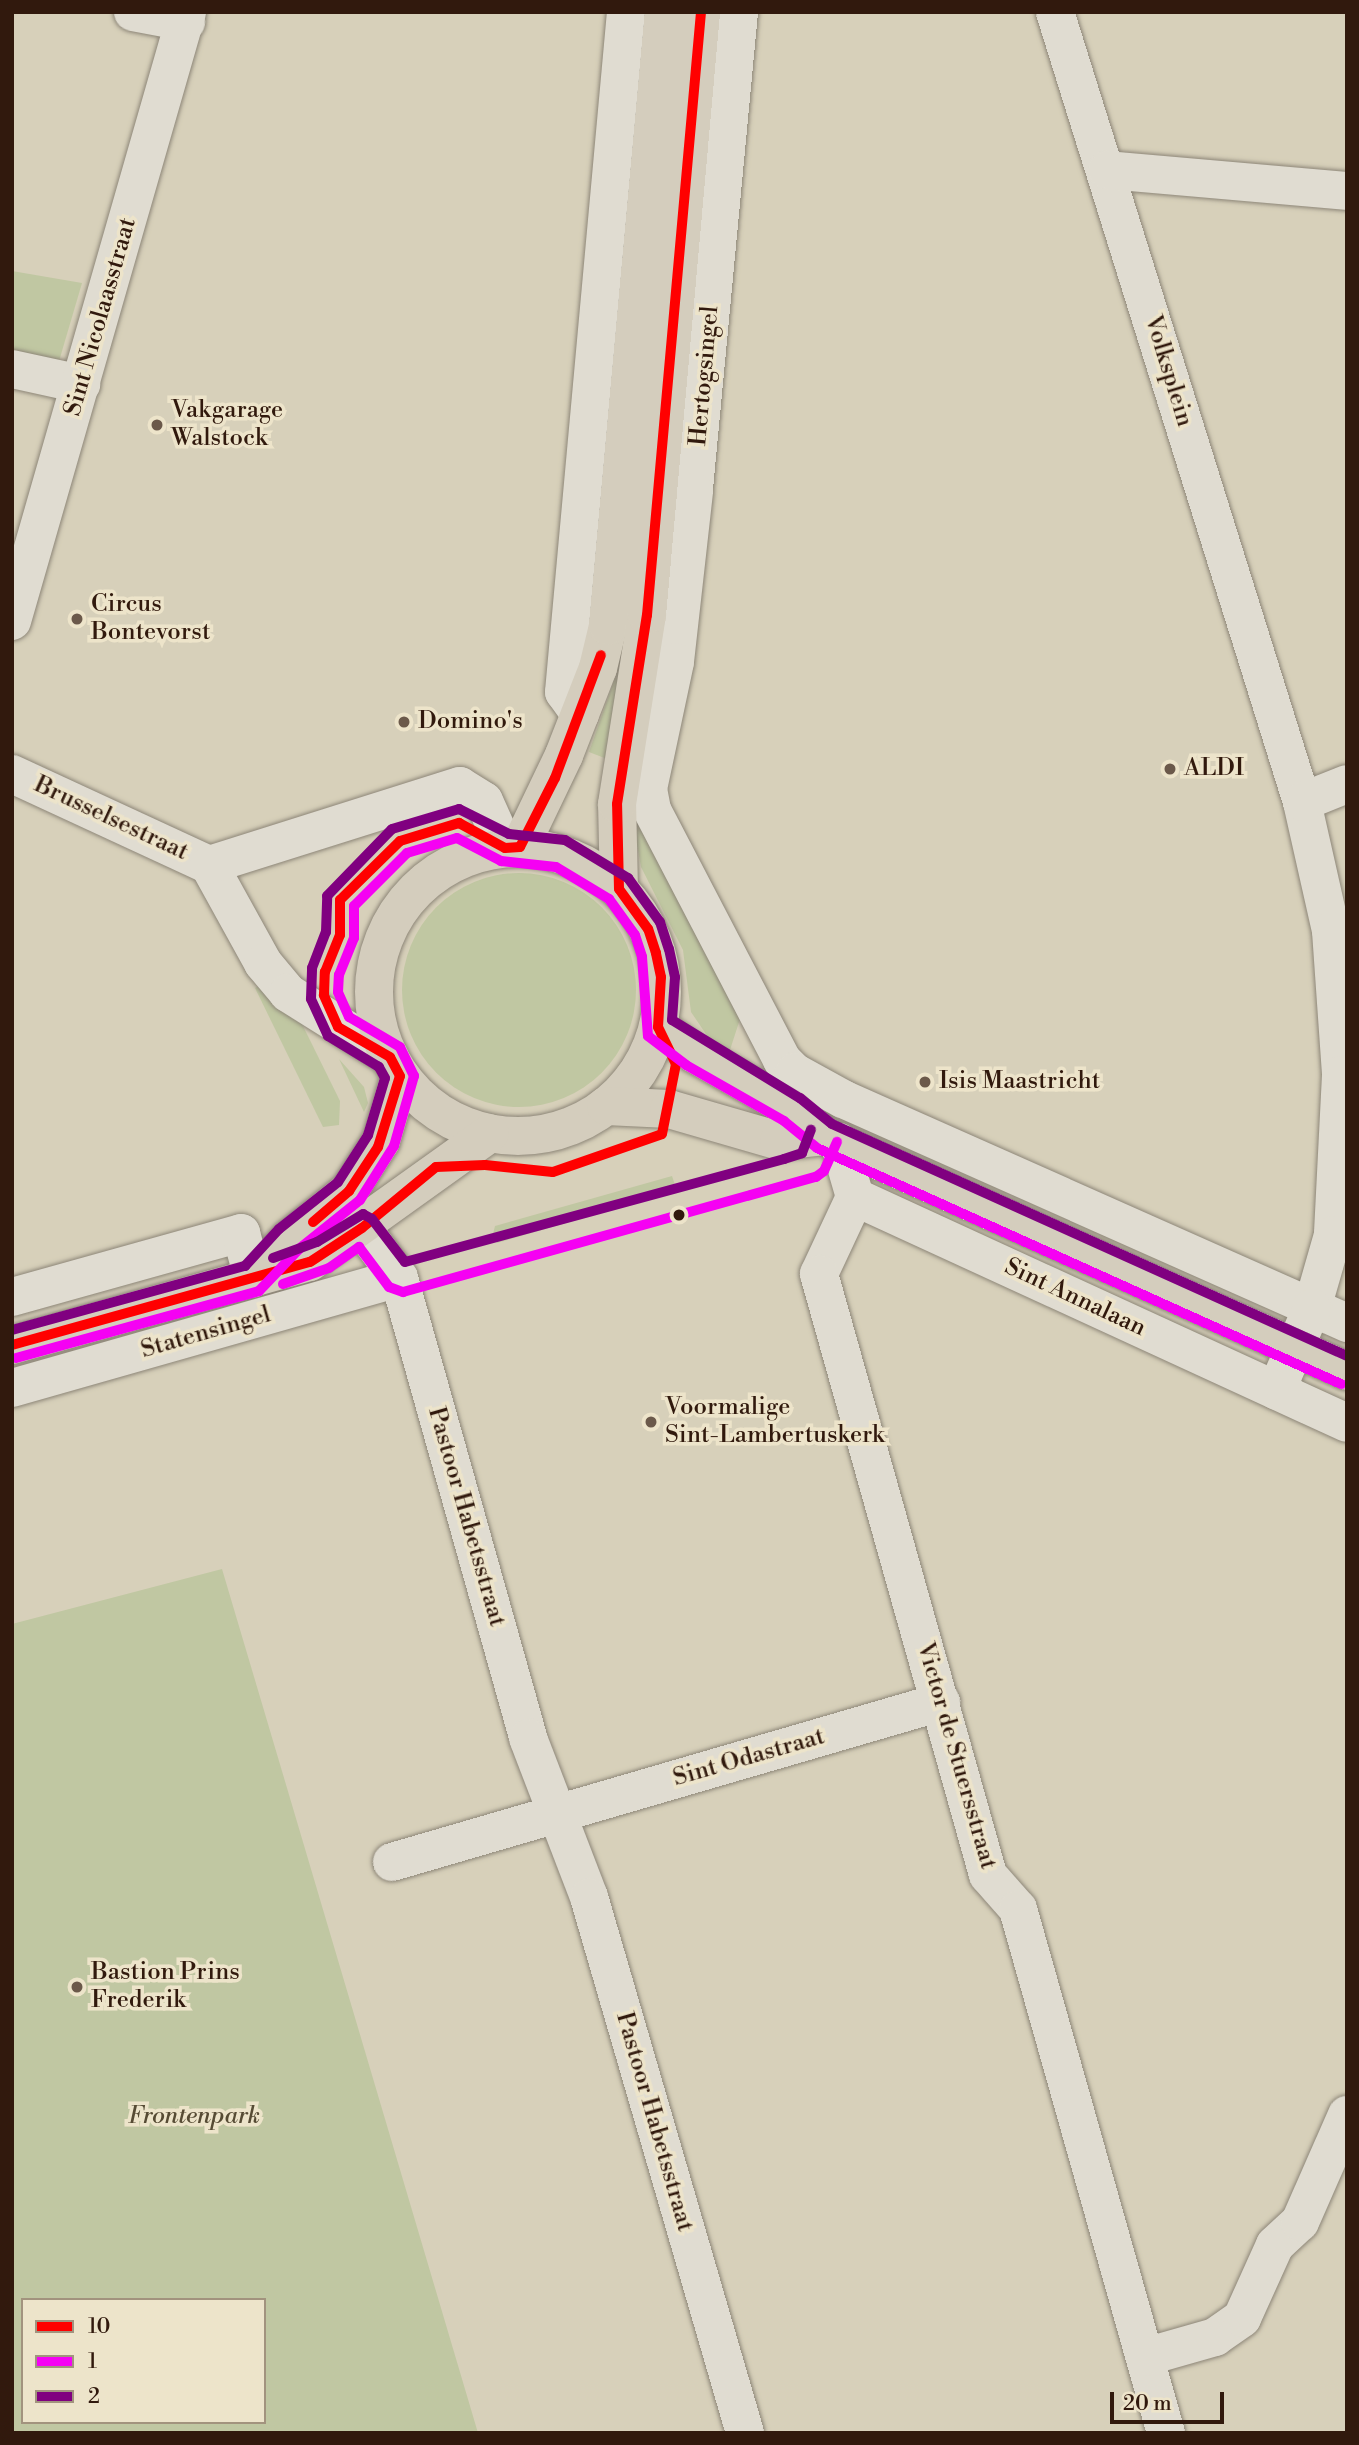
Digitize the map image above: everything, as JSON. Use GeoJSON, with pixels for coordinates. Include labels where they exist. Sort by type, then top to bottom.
{"type":"FeatureCollection","features":[{"type":"Feature","properties":{"kind":"main road"},"geometry":{"type":"LineString","coordinates":[[513,848],[580,714],[603,649],[613,588],[664,12]]}},
{"type":"Feature","properties":{"kind":"main road","name":"Hertogsingel"},"geometry":{"type":"LineString","coordinates":[[619,889],[617,804],[643,734],[647,615],[701,12]]}},
{"type":"Feature","properties":{"kind":"main road"},"geometry":{"type":"LineString","coordinates":[[513,848],[580,862],[619,889],[648,929],[661,977],[658,1027],[639,1070],[606,1105],[551,1132],[490,1133],[438,1112],[395,1066],[379,1033],[373,990],[389,926],[400,907],[431,877],[469,856],[513,848]]}},
{"type":"Feature","properties":{"kind":"main road","name":"Sint Annalaan"},"geometry":{"type":"LineString","coordinates":[[658,1027],[693,1053],[792,1109],[832,1139],[1347,1371]]}},
{"type":"Feature","properties":{"kind":"main road","name":"Statensingel"},"geometry":{"type":"LineString","coordinates":[[253,1278],[289,1240],[349,1191],[381,1141],[395,1066]]}},
{"type":"Feature","properties":{"kind":"main road"},"geometry":{"type":"LineString","coordinates":[[606,1105],[669,1109],[779,1141],[832,1139]]}},
{"type":"Feature","properties":{"kind":"main road","name":"Statensingel"},"geometry":{"type":"LineString","coordinates":[[12,1345],[310,1262],[362,1228],[436,1167],[490,1133]]}},
{"type":"Feature","properties":{"kind":"street"},"geometry":{"type":"LineString","coordinates":[[133,12],[187,17]]}},
{"type":"Feature","properties":{"kind":"street"},"geometry":{"type":"LineString","coordinates":[[580,714],[564,692],[626,12]]}},
{"type":"Feature","properties":{"kind":"street","name":"Hertogsingel"},"geometry":{"type":"LineString","coordinates":[[643,734],[675,662],[693,505],[739,12]]}},
{"type":"Feature","properties":{"kind":"street","name":"Volksplein"},"geometry":{"type":"LineString","coordinates":[[1055,12],[1107,170],[1302,802],[1339,932],[1340,1160],[1333,1236],[1312,1308],[1276,1391]]}},
{"type":"Feature","properties":{"kind":"street","name":"Sint Nicolaasstraat"},"geometry":{"type":"LineString","coordinates":[[12,621],[187,17]]}},
{"type":"Feature","properties":{"kind":"street"},"geometry":{"type":"LineString","coordinates":[[1107,170],[1347,191]]}},
{"type":"Feature","properties":{"kind":"street"},"geometry":{"type":"LineString","coordinates":[[12,369],[81,384]]}},
{"type":"Feature","properties":{"kind":"street"},"geometry":{"type":"LineString","coordinates":[[643,734],[652,810],[782,1060],[794,1072],[890,1120],[1347,1323]]}},
{"type":"Feature","properties":{"kind":"street","name":"Brusselsestraat"},"geometry":{"type":"LineString","coordinates":[[12,774],[209,865],[263,963],[288,993],[395,1066]]}},
{"type":"Feature","properties":{"kind":"street"},"geometry":{"type":"LineString","coordinates":[[1302,802],[1347,784]]}},
{"type":"Feature","properties":{"kind":"street","name":"Brusselsestraat"},"geometry":{"type":"LineString","coordinates":[[209,865],[348,818],[460,786],[484,801],[513,848]]}},
{"type":"Feature","properties":{"kind":"street"},"geometry":{"type":"LineString","coordinates":[[873,1157],[890,1120]]}},
{"type":"Feature","properties":{"kind":"street"},"geometry":{"type":"LineString","coordinates":[[832,1139],[855,1197]]}},
{"type":"Feature","properties":{"kind":"street","name":"Sint Annalaan"},"geometry":{"type":"LineString","coordinates":[[855,1197],[1347,1423]]}},
{"type":"Feature","properties":{"kind":"street","name":"Victor de Stuersstraat"},"geometry":{"type":"LineString","coordinates":[[855,1197],[819,1274],[988,1875],[1018,1909],[1166,2433]]}},
{"type":"Feature","properties":{"kind":"street","name":"Pastoor Habetsstraat"},"geometry":{"type":"LineString","coordinates":[[362,1228],[399,1278],[528,1738],[589,1897],[745,2433]]}},
{"type":"Feature","properties":{"kind":"street","name":"Statensingel"},"geometry":{"type":"LineString","coordinates":[[12,1297],[241,1233],[253,1278]]}},
{"type":"Feature","properties":{"kind":"street","name":"Statensingel"},"geometry":{"type":"LineString","coordinates":[[12,1388],[399,1278]]}},
{"type":"Feature","properties":{"kind":"street","name":"Sint Odastraat"},"geometry":{"type":"LineString","coordinates":[[557,1813],[941,1702]]}},
{"type":"Feature","properties":{"kind":"street"},"geometry":{"type":"LineString","coordinates":[[392,1862],[557,1813]]}},
{"type":"Feature","properties":{"kind":"street"},"geometry":{"type":"LineString","coordinates":[[1145,2357],[1215,2337],[1242,2318],[1275,2245],[1300,2222],[1347,2115]]}},
{"type":"Feature","properties":{"kind":"green space"},"geometry":{"type":"Polygon","coordinates":[[[12,271],[82,283],[57,368],[12,358],[12,271]]]}},
{"type":"Feature","properties":{"kind":"green space"},"geometry":{"type":"Polygon","coordinates":[[[615,678],[620,679],[607,759],[589,752],[615,678]]]}},
{"type":"Feature","properties":{"kind":"green space"},"geometry":{"type":"Polygon","coordinates":[[[633,822],[639,824],[740,1019],[729,1053],[708,1037],[691,1012],[683,950],[641,867],[633,822]]]}},
{"type":"Feature","properties":{"kind":"green space"},"geometry":{"type":"Polygon","coordinates":[[[519,873],[564,882],[602,907],[627,945],[636,990],[627,1035],[602,1073],[564,1098],[519,1107],[474,1098],[436,1073],[411,1035],[402,990],[411,945],[436,907],[474,882],[519,873]]]}},
{"type":"Feature","properties":{"kind":"green space"},"geometry":{"type":"Polygon","coordinates":[[[259,986],[302,1024],[340,1101],[339,1125],[323,1127],[255,988],[259,986]]]}},
{"type":"Feature","properties":{"kind":"green space"},"geometry":{"type":"Polygon","coordinates":[[[339,1059],[364,1087],[368,1103],[364,1112],[339,1059]]]}},
{"type":"Feature","properties":{"kind":"green space"},"geometry":{"type":"Polygon","coordinates":[[[672,1176],[677,1191],[497,1243],[493,1234],[495,1226],[672,1176]]]}},
{"type":"Feature","properties":{"kind":"green space","name":"Frontenpark"},"geometry":{"type":"Polygon","coordinates":[[[222,1569],[478,2433],[12,2433],[12,1624],[222,1569]]]}},
{"type":"Feature","properties":{"kind":"transit line","name":"10"},"geometry":{"type":"LineString","coordinates":[[12,1345],[310,1262],[362,1228],[436,1167],[485,1165],[553,1172],[662,1134],[676,1064],[658,1027],[661,977],[656,953],[648,929],[619,889],[617,804],[647,615],[701,12]]}},
{"type":"Feature","properties":{"kind":"transit line","name":"10"},"geometry":{"type":"LineString","coordinates":[[313,1222],[349,1191],[378,1147],[400,1076],[390,1057],[338,1027],[324,995],[325,972],[340,935],[340,900],[400,841],[459,823],[505,848],[520,847],[555,778],[601,655]]}},
{"type":"Feature","properties":{"kind":"transit line","name":"2"},"geometry":{"type":"LineString","coordinates":[[12,1330],[245,1266],[279,1229],[338,1182],[368,1135],[385,1078],[379,1067],[328,1036],[311,999],[312,968],[326,932],[327,896],[392,829],[459,809],[509,834],[565,840],[628,878],[660,922],[669,949],[675,977],[672,1020],[800,1098],[832,1124],[1347,1356]]}},
{"type":"Feature","properties":{"kind":"transit line","name":"1"},"geometry":{"type":"LineString","coordinates":[[16,1358],[259,1291],[299,1249],[360,1200],[394,1146],[414,1076],[400,1047],[349,1017],[338,992],[339,975],[354,938],[354,906],[407,853],[457,838],[501,861],[556,867],[609,899],[635,935],[642,957],[648,1036],[686,1065],[784,1121],[817,1148],[1341,1384]]}},
{"type":"Feature","properties":{"kind":"transit line","name":"2"},"geometry":{"type":"LineString","coordinates":[[273,1258],[317,1242],[363,1214],[372,1219],[405,1262],[784,1159],[802,1153],[811,1130]]}},
{"type":"Feature","properties":{"kind":"transit line","name":"1"},"geometry":{"type":"LineString","coordinates":[[283,1284],[329,1268],[359,1247],[389,1287],[403,1292],[816,1177],[824,1171],[837,1142]]}},
{"type":"Feature","properties":{"kind":"place","name":"Vakgarage Walstock"},"geometry":{"type":"Point","coordinates":[157,425]}},
{"type":"Feature","properties":{"kind":"place","name":"Circus Bontevorst"},"geometry":{"type":"Point","coordinates":[77,619]}},
{"type":"Feature","properties":{"kind":"place","name":"Domino's"},"geometry":{"type":"Point","coordinates":[404,722]}},
{"type":"Feature","properties":{"kind":"place","name":"ALDI"},"geometry":{"type":"Point","coordinates":[1170,769]}},
{"type":"Feature","properties":{"kind":"place","name":"Isis Maastricht"},"geometry":{"type":"Point","coordinates":[925,1082]}},
{"type":"Feature","properties":{"kind":"place","name":"Voormalige Sint-Lambertuskerk"},"geometry":{"type":"Point","coordinates":[651,1422]}},
{"type":"Feature","properties":{"kind":"place","name":"Bastion Prins Frederik"},"geometry":{"type":"Point","coordinates":[77,1987]}}]}
